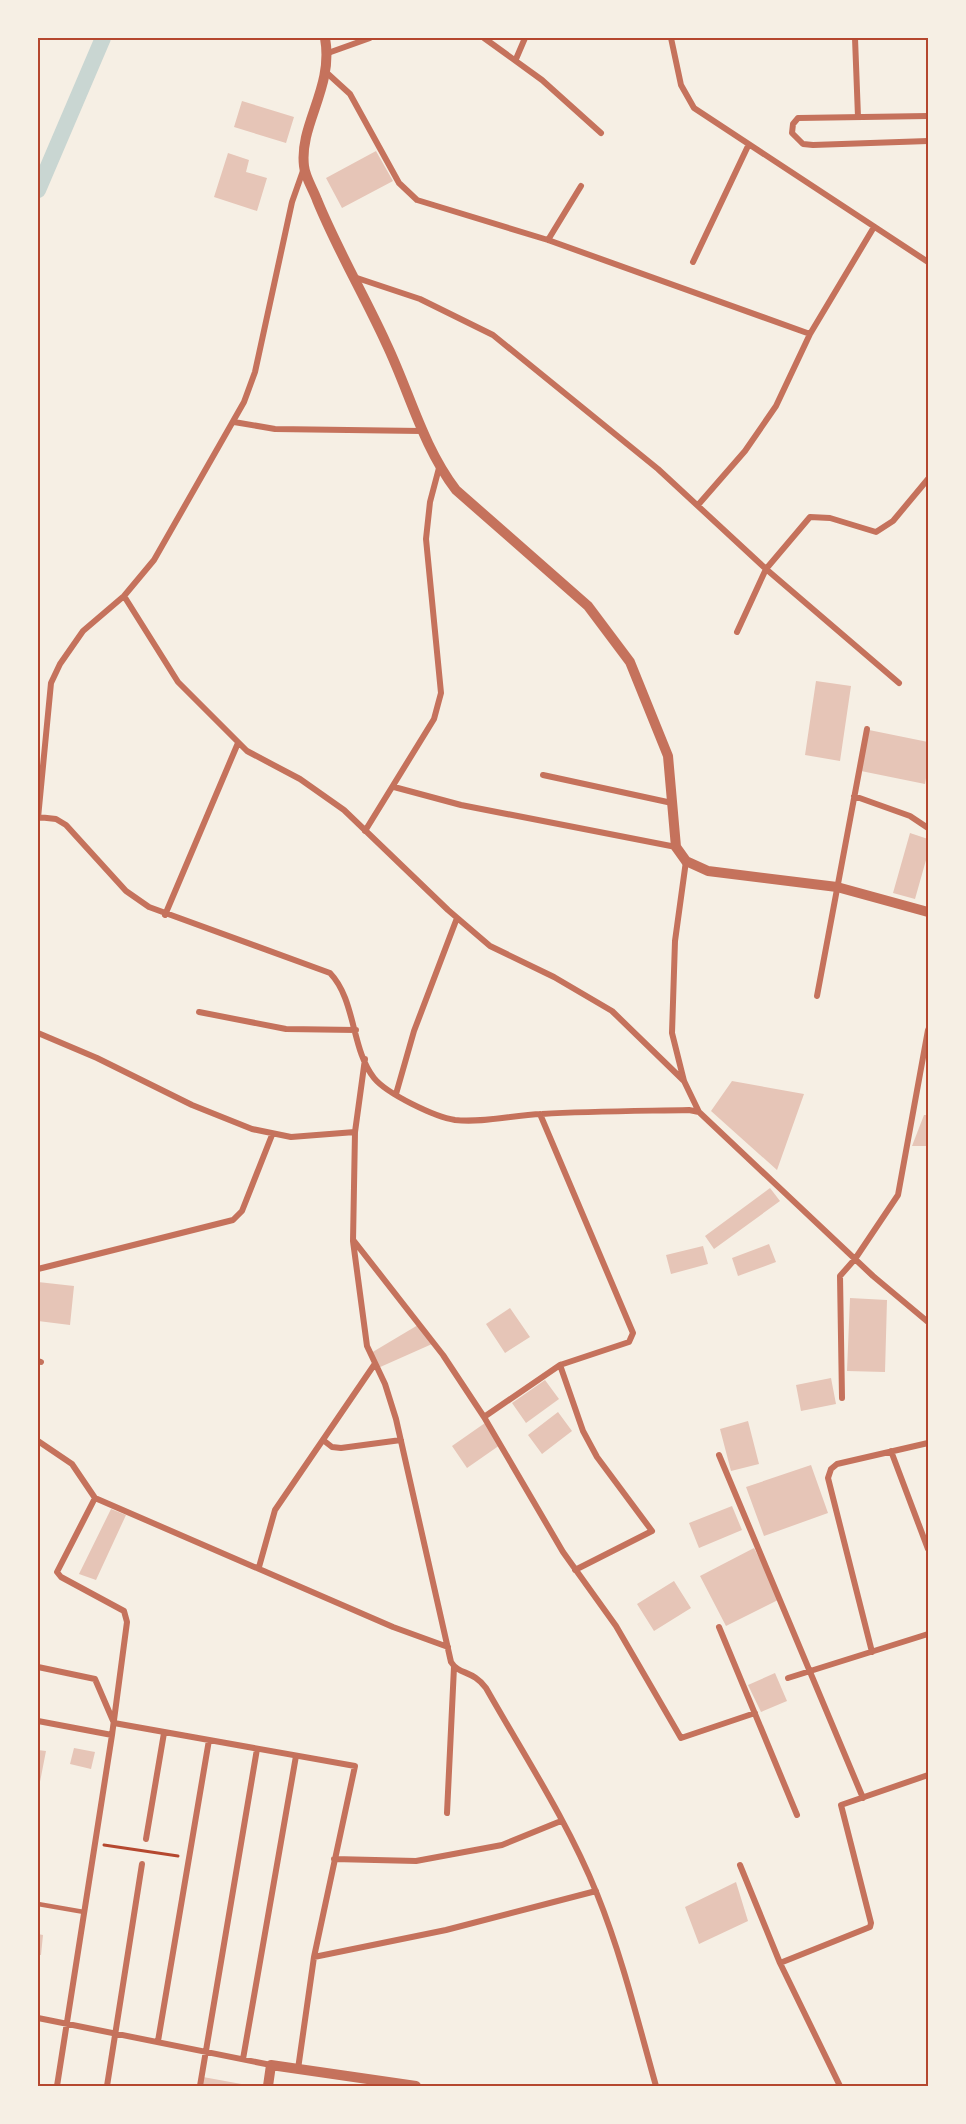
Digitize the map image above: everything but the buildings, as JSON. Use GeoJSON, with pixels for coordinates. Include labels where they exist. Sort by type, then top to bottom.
{"type":"FeatureCollection","features":[{"type":"Feature","properties":{"kind":"street"},"geometry":{"type":"LineString","coordinates":[[325,38],[328,53],[327,73],[304,151],[304,168],[292,202],[255,372],[234,422],[154,560],[124,596],[83,632],[60,664],[51,683],[38,818],[56,819],[66,825],[126,891],[165,915],[330,973],[338,986],[365,1059],[375,1078],[396,1094],[453,1119],[486,1120],[540,1114],[699,1112]]}},
{"type":"Feature","properties":{"kind":"street"},"geometry":{"type":"LineString","coordinates":[[328,53],[370,38]]}},
{"type":"Feature","properties":{"kind":"street"},"geometry":{"type":"LineString","coordinates":[[484,38],[516,59],[591,122],[600,133]]}},
{"type":"Feature","properties":{"kind":"street"},"geometry":{"type":"LineString","coordinates":[[516,59],[525,38]]}},
{"type":"Feature","properties":{"kind":"street"},"geometry":{"type":"LineString","coordinates":[[670,38],[687,100],[703,116],[928,262]]}},
{"type":"Feature","properties":{"kind":"street"},"geometry":{"type":"LineString","coordinates":[[855,38],[858,117]]}},
{"type":"Feature","properties":{"kind":"street"},"geometry":{"type":"LineString","coordinates":[[327,73],[350,94],[399,183],[407,194],[417,200],[548,240],[810,334]]}},
{"type":"Feature","properties":{"kind":"street"},"geometry":{"type":"LineString","coordinates":[[928,116],[798,118],[793,124],[792,134],[803,144],[813,145],[928,141]]}},
{"type":"Feature","properties":{"kind":"street"},"geometry":{"type":"LineString","coordinates":[[693,262],[748,146]]}},
{"type":"Feature","properties":{"kind":"street"},"geometry":{"type":"LineString","coordinates":[[304,168],[326,222],[387,345],[421,431],[439,468],[456,490],[588,606],[630,662],[668,756],[676,846],[686,861],[708,870],[837,887],[928,912]]}},
{"type":"Feature","properties":{"kind":"street"},"geometry":{"type":"LineString","coordinates":[[548,240],[581,186]]}},
{"type":"Feature","properties":{"kind":"street"},"geometry":{"type":"LineString","coordinates":[[698,505],[761,430],[776,406],[810,334],[874,227]]}},
{"type":"Feature","properties":{"kind":"street"},"geometry":{"type":"LineString","coordinates":[[353,276],[420,299],[493,335],[698,505],[766,569],[899,682]]}},
{"type":"Feature","properties":{"kind":"street"},"geometry":{"type":"LineString","coordinates":[[234,422],[275,429],[421,431]]}},
{"type":"Feature","properties":{"kind":"street"},"geometry":{"type":"LineString","coordinates":[[365,831],[434,719],[441,693],[426,539],[430,502],[439,468]]}},
{"type":"Feature","properties":{"kind":"street"},"geometry":{"type":"LineString","coordinates":[[737,632],[766,569],[810,517],[830,518],[876,532],[892,521],[928,479]]}},
{"type":"Feature","properties":{"kind":"street"},"geometry":{"type":"LineString","coordinates":[[124,596],[178,682],[238,743],[260,761],[300,779],[335,803],[490,946],[554,977],[612,1011],[684,1081]]}},
{"type":"Feature","properties":{"kind":"street"},"geometry":{"type":"LineString","coordinates":[[817,996],[867,729]]}},
{"type":"Feature","properties":{"kind":"street"},"geometry":{"type":"LineString","coordinates":[[165,915],[238,743]]}},
{"type":"Feature","properties":{"kind":"street"},"geometry":{"type":"LineString","coordinates":[[543,775],[672,803]]}},
{"type":"Feature","properties":{"kind":"street"},"geometry":{"type":"LineString","coordinates":[[394,787],[461,805],[676,846]]}},
{"type":"Feature","properties":{"kind":"street"},"geometry":{"type":"LineString","coordinates":[[854,796],[910,816],[928,828]]}},
{"type":"Feature","properties":{"kind":"street"},"geometry":{"type":"LineString","coordinates":[[686,861],[675,941],[672,1033],[684,1081],[699,1112],[855,1259],[928,1322]]}},
{"type":"Feature","properties":{"kind":"street"},"geometry":{"type":"LineString","coordinates":[[396,1094],[414,1031],[457,918]]}},
{"type":"Feature","properties":{"kind":"street"},"geometry":{"type":"LineString","coordinates":[[199,1012],[286,1029],[356,1030]]}},
{"type":"Feature","properties":{"kind":"street"},"geometry":{"type":"LineString","coordinates":[[842,1398],[840,1276],[855,1259],[898,1195],[928,1030]]}},
{"type":"Feature","properties":{"kind":"street"},"geometry":{"type":"LineString","coordinates":[[38,1033],[97,1058],[192,1105],[272,1135],[291,1137],[355,1132]]}},
{"type":"Feature","properties":{"kind":"street"},"geometry":{"type":"LineString","coordinates":[[365,1059],[355,1132],[353,1241],[367,1346],[374,1365],[385,1384],[401,1440],[454,1667],[447,1813]]}},
{"type":"Feature","properties":{"kind":"street"},"geometry":{"type":"LineString","coordinates":[[484,1417],[560,1365],[629,1342],[633,1333],[540,1114]]}},
{"type":"Feature","properties":{"kind":"street"},"geometry":{"type":"LineString","coordinates":[[38,1269],[233,1221],[242,1211],[272,1135]]}},
{"type":"Feature","properties":{"kind":"street"},"geometry":{"type":"LineString","coordinates":[[353,1241],[434,1342],[484,1417],[575,1570],[616,1626],[681,1738],[755,1713]]}},
{"type":"Feature","properties":{"kind":"street"},"geometry":{"type":"LineString","coordinates":[[259,1568],[275,1510],[374,1365]]}},
{"type":"Feature","properties":{"kind":"street"},"geometry":{"type":"LineString","coordinates":[[560,1365],[584,1431],[597,1457],[652,1531],[575,1570]]}},
{"type":"Feature","properties":{"kind":"street"},"geometry":{"type":"LineString","coordinates":[[323,1440],[332,1447],[341,1448],[401,1440]]}},
{"type":"Feature","properties":{"kind":"street"},"geometry":{"type":"LineString","coordinates":[[38,1441],[72,1464],[95,1498],[393,1627],[448,1647]]}},
{"type":"Feature","properties":{"kind":"street"},"geometry":{"type":"LineString","coordinates":[[872,1652],[828,1478],[831,1469],[837,1464],[928,1443]]}},
{"type":"Feature","properties":{"kind":"street"},"geometry":{"type":"LineString","coordinates":[[891,1451],[928,1549]]}},
{"type":"Feature","properties":{"kind":"street"},"geometry":{"type":"LineString","coordinates":[[719,1455],[812,1671],[863,1797]]}},
{"type":"Feature","properties":{"kind":"street"},"geometry":{"type":"LineString","coordinates":[[57,2086],[114,1723],[127,1617],[124,1611],[61,1577],[56,1570],[95,1498]]}},
{"type":"Feature","properties":{"kind":"street"},"geometry":{"type":"LineString","coordinates":[[718,1627],[797,1815]]}},
{"type":"Feature","properties":{"kind":"street"},"geometry":{"type":"LineString","coordinates":[[788,1678],[928,1634]]}},
{"type":"Feature","properties":{"kind":"street"},"geometry":{"type":"LineString","coordinates":[[38,1667],[94,1679],[114,1723]]}},
{"type":"Feature","properties":{"kind":"street"},"geometry":{"type":"LineString","coordinates":[[454,1667],[478,1677],[486,1688],[561,1821],[596,1892],[610,1927],[657,2086]]}},
{"type":"Feature","properties":{"kind":"street"},"geometry":{"type":"LineString","coordinates":[[38,1721],[112,1736]]}},
{"type":"Feature","properties":{"kind":"street"},"geometry":{"type":"LineString","coordinates":[[114,1723],[355,1766],[314,1957],[298,2069]]}},
{"type":"Feature","properties":{"kind":"street"},"geometry":{"type":"LineString","coordinates":[[146,1839],[164,1733]]}},
{"type":"Feature","properties":{"kind":"street"},"geometry":{"type":"LineString","coordinates":[[158,2041],[209,1740]]}},
{"type":"Feature","properties":{"kind":"street"},"geometry":{"type":"LineString","coordinates":[[200,2086],[257,1749]]}},
{"type":"Feature","properties":{"kind":"street"},"geometry":{"type":"LineString","coordinates":[[243,2059],[296,1756]]}},
{"type":"Feature","properties":{"kind":"street"},"geometry":{"type":"LineString","coordinates":[[780,1963],[870,1927],[871,1923],[841,1805],[928,1775]]}},
{"type":"Feature","properties":{"kind":"street"},"geometry":{"type":"LineString","coordinates":[[334,1859],[416,1861],[502,1845],[561,1821]]}},
{"type":"Feature","properties":{"kind":"street"},"geometry":{"type":"LineString","coordinates":[[107,2086],[142,1864]]}},
{"type":"Feature","properties":{"kind":"street"},"geometry":{"type":"LineString","coordinates":[[740,1865],[780,1963],[840,2086]]}},
{"type":"Feature","properties":{"kind":"street"},"geometry":{"type":"LineString","coordinates":[[314,1957],[446,1930],[596,1892]]}},
{"type":"Feature","properties":{"kind":"street"},"geometry":{"type":"LineString","coordinates":[[38,2018],[271,2065],[416,2086]]}},
{"type":"Feature","properties":{"kind":"street"},"geometry":{"type":"LineString","coordinates":[[268,2086],[271,2065]]}},
{"type":"Feature","properties":{"kind":"lane"},"geometry":{"type":"LineString","coordinates":[[38,1904],[84,1912]]}},
{"type":"Feature","properties":{"kind":"waterway"},"geometry":{"type":"LineString","coordinates":[[38,190],[103,38]]}}]}
